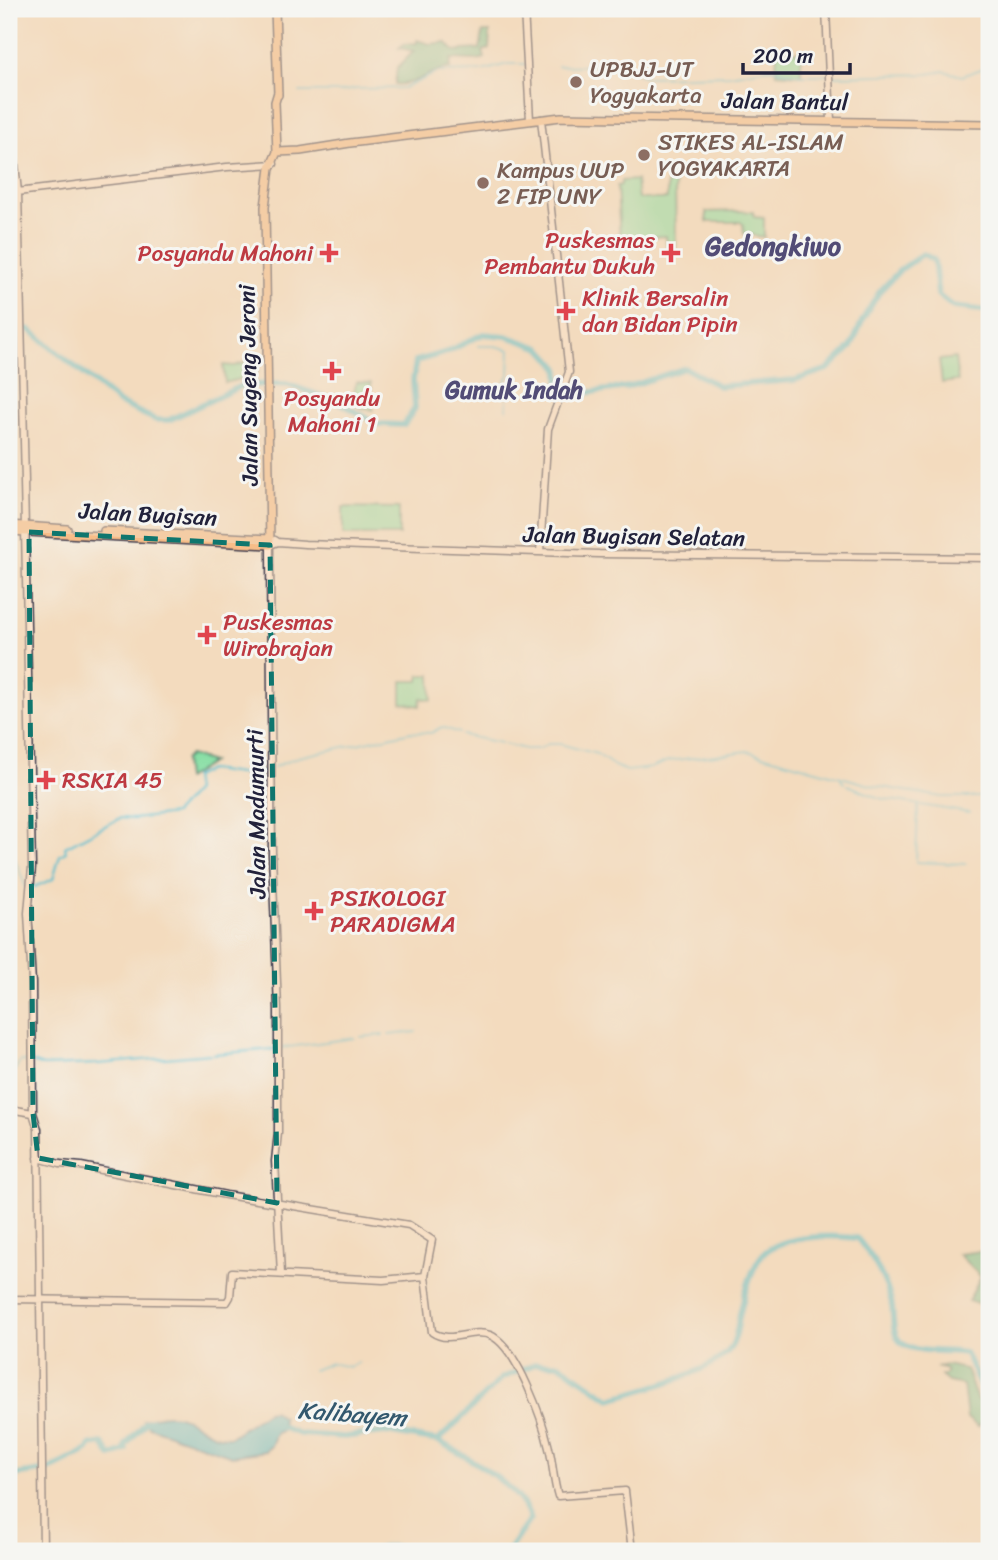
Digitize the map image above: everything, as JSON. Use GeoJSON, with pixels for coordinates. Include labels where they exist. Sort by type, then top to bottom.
{"type":"FeatureCollection","features":[{"type":"Feature","properties":{"kind":"main road"},"geometry":{"type":"LineString","coordinates":[[275,9],[278,150]]}},
{"type":"Feature","properties":{"kind":"main road","name":"Jalan Bantul"},"geometry":{"type":"LineString","coordinates":[[278,150],[530,120],[578,117],[989,124]]}},
{"type":"Feature","properties":{"kind":"main road","name":"Jalan Sugeng Jeroni"},"geometry":{"type":"LineString","coordinates":[[273,542],[265,207],[272,166],[278,150]]}},
{"type":"Feature","properties":{"kind":"main road"},"geometry":{"type":"LineString","coordinates":[[9,525],[27,529]]}},
{"type":"Feature","properties":{"kind":"main road"},"geometry":{"type":"LineString","coordinates":[[9,531],[27,529]]}},
{"type":"Feature","properties":{"kind":"main road","name":"Jalan Bugisan"},"geometry":{"type":"LineString","coordinates":[[27,529],[273,542]]}},
{"type":"Feature","properties":{"kind":"street"},"geometry":{"type":"LineString","coordinates":[[524,9],[530,120]]}},
{"type":"Feature","properties":{"kind":"street"},"geometry":{"type":"LineString","coordinates":[[826,9],[831,121]]}},
{"type":"Feature","properties":{"kind":"street"},"geometry":{"type":"LineString","coordinates":[[9,107],[18,192],[27,529],[32,867],[28,913],[32,984],[33,1113],[38,1129],[43,1551]]}},
{"type":"Feature","properties":{"kind":"street"},"geometry":{"type":"LineString","coordinates":[[540,552],[548,431],[569,368],[541,119]]}},
{"type":"Feature","properties":{"kind":"street"},"geometry":{"type":"LineString","coordinates":[[9,193],[225,168],[272,166]]}},
{"type":"Feature","properties":{"kind":"street","name":"Jalan Bugisan Selatan"},"geometry":{"type":"LineString","coordinates":[[273,542],[540,552],[989,558]]}},
{"type":"Feature","properties":{"kind":"street","name":"Jalan Madumurti"},"geometry":{"type":"LineString","coordinates":[[273,542],[272,768],[278,1049],[275,1161],[281,1274]]}},
{"type":"Feature","properties":{"kind":"street"},"geometry":{"type":"LineString","coordinates":[[9,1109],[33,1113]]}},
{"type":"Feature","properties":{"kind":"street"},"geometry":{"type":"LineString","coordinates":[[38,1158],[412,1226],[432,1240],[425,1276],[432,1332],[446,1338],[490,1335],[500,1343],[524,1376],[549,1446],[558,1496],[625,1491],[632,1551]]}},
{"type":"Feature","properties":{"kind":"street"},"geometry":{"type":"LineString","coordinates":[[9,1299],[227,1302],[230,1297],[232,1272],[383,1280],[425,1276]]}},
{"type":"Feature","properties":{"kind":"highlighted area"},"geometry":{"type":"Polygon","coordinates":[[[29,532],[270,545],[277,1203],[38,1158],[33,1113],[29,532]]]}},
{"type":"Feature","properties":{"kind":"green space"},"geometry":{"type":"Polygon","coordinates":[[[483,32],[490,32],[489,49],[483,51],[485,58],[451,59],[450,68],[409,83],[395,84],[397,68],[414,51],[399,48],[404,44],[417,43],[417,40],[430,44],[446,42],[459,52],[480,49],[483,32]]]}},
{"type":"Feature","properties":{"kind":"green space"},"geometry":{"type":"Polygon","coordinates":[[[777,51],[801,52],[801,75],[776,73],[777,51]]]}},
{"type":"Feature","properties":{"kind":"green space"},"geometry":{"type":"Polygon","coordinates":[[[675,179],[676,248],[667,248],[666,236],[620,239],[617,186],[621,185],[621,181],[636,180],[638,199],[667,199],[667,180],[675,179]]]}},
{"type":"Feature","properties":{"kind":"green space"},"geometry":{"type":"Polygon","coordinates":[[[706,212],[753,212],[754,217],[764,218],[764,237],[744,234],[743,224],[740,222],[707,222],[706,212]]]}},
{"type":"Feature","properties":{"kind":"green space"},"geometry":{"type":"Polygon","coordinates":[[[955,358],[958,381],[942,383],[939,360],[955,358]]]}},
{"type":"Feature","properties":{"kind":"green space"},"geometry":{"type":"Polygon","coordinates":[[[256,359],[258,372],[225,383],[223,365],[234,366],[256,359]]]}},
{"type":"Feature","properties":{"kind":"green space"},"geometry":{"type":"Polygon","coordinates":[[[357,382],[371,383],[373,410],[359,407],[357,404],[354,395],[357,382]]]}},
{"type":"Feature","properties":{"kind":"green space"},"geometry":{"type":"Polygon","coordinates":[[[343,507],[399,508],[399,535],[343,535],[343,507]]]}},
{"type":"Feature","properties":{"kind":"green space"},"geometry":{"type":"Polygon","coordinates":[[[420,675],[431,675],[432,700],[421,698],[420,706],[402,703],[402,681],[419,681],[420,675]]]}},
{"type":"Feature","properties":{"kind":"green space"},"geometry":{"type":"Polygon","coordinates":[[[189,755],[212,762],[186,779],[184,760],[189,755]]]}},
{"type":"Feature","properties":{"kind":"green space"},"geometry":{"type":"Polygon","coordinates":[[[989,1250],[989,1308],[968,1301],[981,1277],[958,1254],[989,1250]]]}},
{"type":"Feature","properties":{"kind":"green space"},"geometry":{"type":"Polygon","coordinates":[[[946,1365],[966,1369],[977,1400],[989,1410],[989,1425],[984,1421],[978,1427],[967,1418],[963,1385],[948,1382],[941,1376],[946,1374],[946,1370],[936,1367],[946,1365]]]}},
{"type":"Feature","properties":{"kind":"water"},"geometry":{"type":"Polygon","coordinates":[[[273,1411],[283,1418],[282,1431],[276,1433],[271,1446],[266,1451],[232,1456],[149,1427],[144,1420],[173,1415],[183,1417],[218,1436],[230,1437],[267,1412],[273,1411]]]}},
{"type":"Feature","properties":{"kind":"waterway"},"geometry":{"type":"LineString","coordinates":[[300,92],[405,88],[438,72],[482,71],[508,64],[525,64]]}},
{"type":"Feature","properties":{"kind":"waterway"},"geometry":{"type":"LineString","coordinates":[[558,66],[614,65],[646,77],[729,75],[770,68],[800,75],[826,75]]}},
{"type":"Feature","properties":{"kind":"waterway"},"geometry":{"type":"LineString","coordinates":[[832,76],[928,74],[944,71],[962,76],[989,66]]}},
{"type":"Feature","properties":{"kind":"waterway"},"geometry":{"type":"LineString","coordinates":[[9,329],[29,329],[119,403],[156,420],[169,420],[243,385],[286,384],[337,401],[378,424],[404,425],[415,408],[413,380],[416,361],[447,352],[483,334],[506,336],[541,348],[559,368],[559,385],[578,394],[628,387],[685,368],[719,386],[795,380],[828,369],[851,347],[863,319],[880,291],[900,270],[923,254],[934,260],[938,295],[953,307],[989,311]]}},
{"type":"Feature","properties":{"kind":"waterway"},"geometry":{"type":"LineString","coordinates":[[478,346],[494,346]]}},
{"type":"Feature","properties":{"kind":"waterway"},"geometry":{"type":"LineString","coordinates":[[495,346],[510,350],[509,373]]}},
{"type":"Feature","properties":{"kind":"waterway"},"geometry":{"type":"LineString","coordinates":[[506,395],[503,386],[509,375]]}},
{"type":"Feature","properties":{"kind":"waterway"},"geometry":{"type":"LineString","coordinates":[[507,396],[507,409]]}},
{"type":"Feature","properties":{"kind":"waterway"},"geometry":{"type":"LineString","coordinates":[[274,767],[298,757],[411,732],[431,733],[442,727],[459,733]]}},
{"type":"Feature","properties":{"kind":"waterway"},"geometry":{"type":"LineString","coordinates":[[462,735],[501,743]]}},
{"type":"Feature","properties":{"kind":"waterway"},"geometry":{"type":"LineString","coordinates":[[504,744],[525,749],[560,744],[597,754],[627,771],[651,768],[668,761],[748,751],[870,785],[942,797],[989,797]]}},
{"type":"Feature","properties":{"kind":"waterway"},"geometry":{"type":"LineString","coordinates":[[34,887],[53,879],[60,855],[66,852],[65,847],[120,818],[174,814],[195,791],[193,777],[209,770],[255,776],[268,769]]}},
{"type":"Feature","properties":{"kind":"waterway"},"geometry":{"type":"LineString","coordinates":[[841,779],[844,783]]}},
{"type":"Feature","properties":{"kind":"waterway"},"geometry":{"type":"LineString","coordinates":[[848,785],[879,798],[969,813]]}},
{"type":"Feature","properties":{"kind":"waterway"},"geometry":{"type":"LineString","coordinates":[[918,807],[916,862],[966,864]]}},
{"type":"Feature","properties":{"kind":"waterway"},"geometry":{"type":"LineString","coordinates":[[9,860],[15,859],[26,888]]}},
{"type":"Feature","properties":{"kind":"waterway"},"geometry":{"type":"LineString","coordinates":[[389,1035],[416,1032]]}},
{"type":"Feature","properties":{"kind":"waterway"},"geometry":{"type":"LineString","coordinates":[[360,1037],[383,1035]]}},
{"type":"Feature","properties":{"kind":"waterway"},"geometry":{"type":"LineString","coordinates":[[281,1048],[354,1038]]}},
{"type":"Feature","properties":{"kind":"waterway"},"geometry":{"type":"LineString","coordinates":[[213,1054],[275,1049]]}},
{"type":"Feature","properties":{"kind":"waterway"},"geometry":{"type":"LineString","coordinates":[[34,1063],[43,1066],[98,1064],[210,1054]]}},
{"type":"Feature","properties":{"kind":"waterway"},"geometry":{"type":"LineString","coordinates":[[9,1070],[15,1070],[20,1061],[29,1062]]}},
{"type":"Feature","properties":{"kind":"waterway"},"geometry":{"type":"LineString","coordinates":[[508,1551],[530,1519],[525,1507],[517,1496],[492,1474],[438,1441],[502,1378],[535,1364],[559,1364],[610,1399],[707,1367],[720,1359],[732,1345],[752,1272],[759,1259],[782,1243],[821,1237],[857,1238],[873,1259],[885,1283],[891,1300],[895,1331],[900,1341],[911,1348],[965,1353],[981,1388],[989,1397]]}},
{"type":"Feature","properties":{"kind":"waterway"},"geometry":{"type":"LineString","coordinates":[[313,1370],[331,1363],[349,1367],[358,1363]]}},
{"type":"Feature","properties":{"kind":"waterway","name":"Kalibayem"},"geometry":{"type":"LineString","coordinates":[[9,1476],[48,1470],[88,1450],[91,1445],[102,1443],[111,1456],[126,1450],[125,1446],[146,1422],[152,1420]]}},
{"type":"Feature","properties":{"kind":"waterway","name":"Kalibayem"},"geometry":{"type":"LineString","coordinates":[[278,1426],[300,1434],[344,1437],[385,1432],[438,1441]]}},
{"type":"Feature","properties":{"kind":"waterway"},"geometry":{"type":"LineString","coordinates":[[376,1551],[392,1547],[407,1551]]}},
{"type":"Feature","properties":{"kind":"place","name":"UPBJJ-UT Yogyakarta"},"geometry":{"type":"Point","coordinates":[576,82]}},
{"type":"Feature","properties":{"kind":"place","name":"STIKES AL-ISLAM YOGYAKARTA"},"geometry":{"type":"Point","coordinates":[644,155]}},
{"type":"Feature","properties":{"kind":"place","name":"Kampus UUP 2 FIP UNY"},"geometry":{"type":"Point","coordinates":[483,183]}},
{"type":"Feature","properties":{"kind":"place","name":"Posyandu Mahoni"},"geometry":{"type":"Point","coordinates":[329,253]}},
{"type":"Feature","properties":{"kind":"place","name":"Puskesmas Pembantu Dukuh"},"geometry":{"type":"Point","coordinates":[671,253]}},
{"type":"Feature","properties":{"kind":"place","name":"Klinik Bersalin dan Bidan Pipin"},"geometry":{"type":"Point","coordinates":[566,311]}},
{"type":"Feature","properties":{"kind":"place","name":"Posyandu Mahoni 1"},"geometry":{"type":"Point","coordinates":[332,371]}},
{"type":"Feature","properties":{"kind":"place","name":"Puskesmas Wirobrajan"},"geometry":{"type":"Point","coordinates":[207,635]}},
{"type":"Feature","properties":{"kind":"place","name":"RSKIA 45"},"geometry":{"type":"Point","coordinates":[46,780]}},
{"type":"Feature","properties":{"kind":"place","name":"PSIKOLOGI PARADIGMA"},"geometry":{"type":"Point","coordinates":[314,911]}},
{"type":"Feature","properties":{"kind":"district","name":"Gedongkiwo"},"geometry":{"type":"Point","coordinates":[773,246]}},
{"type":"Feature","properties":{"kind":"district","name":"Gumuk Indah"},"geometry":{"type":"Point","coordinates":[514,390]}}]}
